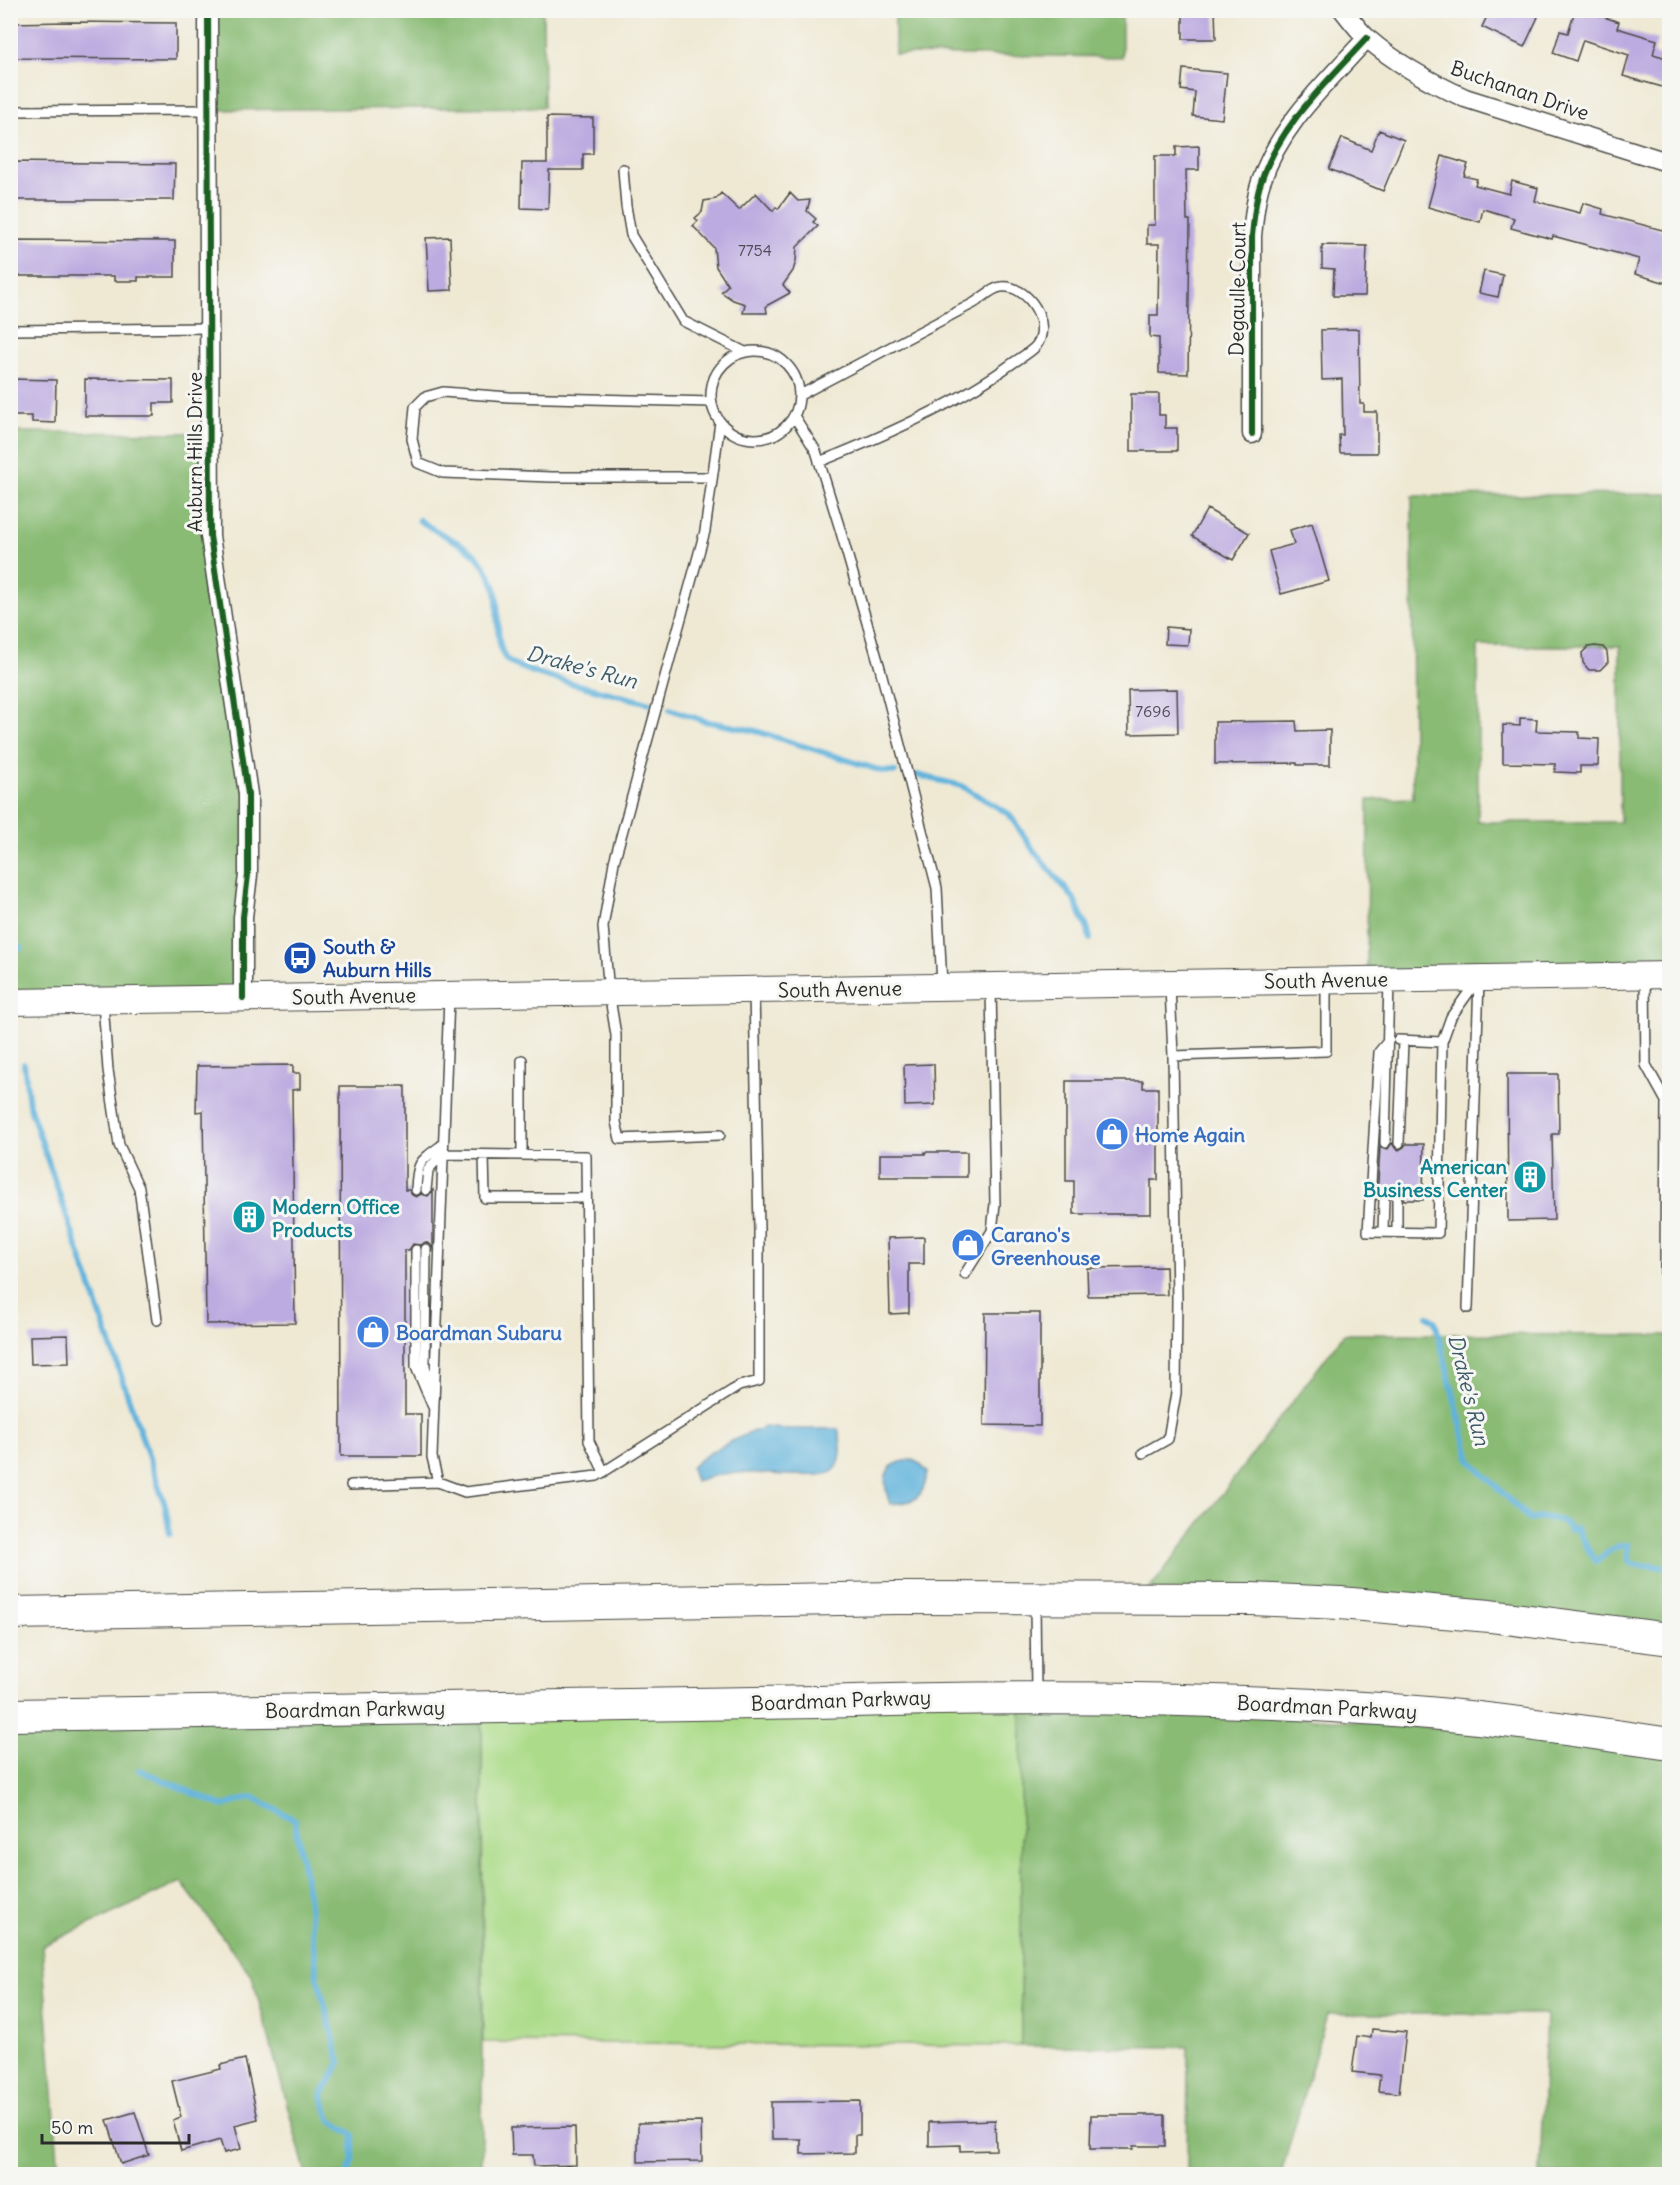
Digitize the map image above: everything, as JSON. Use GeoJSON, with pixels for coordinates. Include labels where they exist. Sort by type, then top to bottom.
{"type":"FeatureCollection","features":[{"type":"Feature","properties":{"kind":"highway"},"geometry":{"type":"LineString","coordinates":[[10,1613],[872,1599],[1252,1599],[1340,1603],[1490,1616],[1670,1640]]}},
{"type":"Feature","properties":{"kind":"highway","name":"Boardman Parkway"},"geometry":{"type":"LineString","coordinates":[[10,1715],[806,1702],[951,1697],[1232,1701],[1364,1708],[1557,1727],[1670,1744]]}},
{"type":"Feature","properties":{"kind":"main road","name":"South Avenue"},"geometry":{"type":"LineString","coordinates":[[10,1002],[1658,975]]}},
{"type":"Feature","properties":{"kind":"street","name":"Auburn Hills Drive"},"geometry":{"type":"LineString","coordinates":[[208,10],[210,536],[248,794],[248,875],[243,917],[243,998]]}},
{"type":"Feature","properties":{"kind":"street","name":"Buchanan Drive"},"geometry":{"type":"LineString","coordinates":[[1343,10],[1366,38],[1407,68],[1434,84],[1465,98],[1670,164]]}},
{"type":"Feature","properties":{"kind":"street","name":"Degaulle Court"},"geometry":{"type":"LineString","coordinates":[[1252,434],[1252,236],[1255,207],[1261,182],[1283,135],[1306,105],[1366,38]]}},
{"type":"Feature","properties":{"kind":"lane"},"geometry":{"type":"LineString","coordinates":[[10,111],[209,110]]}},
{"type":"Feature","properties":{"kind":"lane"},"geometry":{"type":"LineString","coordinates":[[623,169],[631,235],[683,321],[745,352]]}},
{"type":"Feature","properties":{"kind":"lane"},"geometry":{"type":"LineString","coordinates":[[800,395],[974,303],[998,287],[1018,290],[1030,300],[1038,312],[1042,330],[1036,346],[984,383],[869,442],[819,462]]}},
{"type":"Feature","properties":{"kind":"lane"},"geometry":{"type":"LineString","coordinates":[[10,330],[210,328]]}},
{"type":"Feature","properties":{"kind":"lane"},"geometry":{"type":"LineString","coordinates":[[758,351],[783,360],[792,370],[798,382],[800,395],[794,416],[786,428],[773,436],[759,439],[745,438],[731,432],[720,422],[712,402],[712,389],[719,371],[733,357],[745,352],[758,351]]}},
{"type":"Feature","properties":{"kind":"lane"},"geometry":{"type":"LineString","coordinates":[[712,402],[509,397],[443,392],[425,397],[414,407],[412,439],[418,463],[443,473],[552,477],[712,477]]}},
{"type":"Feature","properties":{"kind":"lane"},"geometry":{"type":"LineString","coordinates":[[794,416],[816,451],[880,668],[937,888],[942,987]]}},
{"type":"Feature","properties":{"kind":"lane"},"geometry":{"type":"LineString","coordinates":[[720,422],[705,531],[614,862],[603,927],[609,992],[616,1035],[616,1122],[620,1139],[720,1136]]}},
{"type":"Feature","properties":{"kind":"lane"},"geometry":{"type":"LineString","coordinates":[[1658,975],[1646,1065],[1666,1101],[1665,1281]]}},
{"type":"Feature","properties":{"kind":"lane"},"geometry":{"type":"LineString","coordinates":[[1389,1040],[1379,1052],[1368,1232],[1438,1233],[1442,1042],[1451,1017],[1479,978]]}},
{"type":"Feature","properties":{"kind":"lane"},"geometry":{"type":"LineString","coordinates":[[1468,1308],[1479,978]]}},
{"type":"Feature","properties":{"kind":"lane"},"geometry":{"type":"LineString","coordinates":[[1385,1143],[1389,979]]}},
{"type":"Feature","properties":{"kind":"lane"},"geometry":{"type":"LineString","coordinates":[[1173,1056],[1326,1051],[1326,980]]}},
{"type":"Feature","properties":{"kind":"lane"},"geometry":{"type":"LineString","coordinates":[[1143,1453],[1168,1439],[1176,1393],[1177,1299],[1170,982]]}},
{"type":"Feature","properties":{"kind":"lane"},"geometry":{"type":"LineString","coordinates":[[965,1274],[992,1230],[995,1204],[991,986]]}},
{"type":"Feature","properties":{"kind":"lane"},"geometry":{"type":"LineString","coordinates":[[351,1485],[438,1482],[465,1492],[597,1476],[739,1386],[759,1381],[759,1228],[754,990]]}},
{"type":"Feature","properties":{"kind":"lane"},"geometry":{"type":"LineString","coordinates":[[438,1482],[432,1457],[449,995]]}},
{"type":"Feature","properties":{"kind":"lane"},"geometry":{"type":"LineString","coordinates":[[103,1001],[108,1070],[119,1145],[139,1188],[157,1320]]}},
{"type":"Feature","properties":{"kind":"lane"},"geometry":{"type":"LineString","coordinates":[[1389,1040],[1442,1042]]}},
{"type":"Feature","properties":{"kind":"lane"},"geometry":{"type":"LineString","coordinates":[[1399,1143],[1403,1041]]}},
{"type":"Feature","properties":{"kind":"lane"},"geometry":{"type":"LineString","coordinates":[[522,1060],[522,1155]]}},
{"type":"Feature","properties":{"kind":"lane"},"geometry":{"type":"LineString","coordinates":[[421,1190],[417,1168],[425,1158],[442,1150],[484,1155],[586,1156],[589,1441],[604,1472]]}},
{"type":"Feature","properties":{"kind":"lane"},"geometry":{"type":"LineString","coordinates":[[484,1155],[485,1198],[586,1197]]}},
{"type":"Feature","properties":{"kind":"lane"},"geometry":{"type":"LineString","coordinates":[[1383,1232],[1384,1199]]}},
{"type":"Feature","properties":{"kind":"lane"},"geometry":{"type":"LineString","coordinates":[[1397,1200],[1397,1232]]}},
{"type":"Feature","properties":{"kind":"lane"},"geometry":{"type":"LineString","coordinates":[[426,1249],[425,1366],[434,1409]]}},
{"type":"Feature","properties":{"kind":"lane"},"geometry":{"type":"LineString","coordinates":[[416,1250],[416,1367],[434,1409]]}},
{"type":"Feature","properties":{"kind":"lane"},"geometry":{"type":"LineString","coordinates":[[1035,1599],[1036,1698]]}},
{"type":"Feature","properties":{"kind":"green space"},"geometry":{"type":"Polygon","coordinates":[[[208,11],[543,11],[544,107],[209,110],[208,11]]]}},
{"type":"Feature","properties":{"kind":"green space"},"geometry":{"type":"Polygon","coordinates":[[[895,11],[1122,11],[1122,57],[895,54],[895,11]]]}},
{"type":"Feature","properties":{"kind":"green space"},"geometry":{"type":"Polygon","coordinates":[[[10,432],[210,433],[210,536],[248,794],[243,998],[11,1002],[10,432]]]}},
{"type":"Feature","properties":{"kind":"green space"},"geometry":{"type":"Polygon","coordinates":[[[1669,494],[1669,975],[1367,980],[1368,800],[1413,798],[1412,496],[1669,494]],[[1478,646],[1478,822],[1620,822],[1620,646],[1478,646]]]}},
{"type":"Feature","properties":{"kind":"green space"},"geometry":{"type":"Polygon","coordinates":[[[1344,1334],[1669,1335],[1669,1639],[1142,1599],[1344,1334]]]}},
{"type":"Feature","properties":{"kind":"green space"},"geometry":{"type":"Polygon","coordinates":[[[1021,1698],[1021,2046],[483,2042],[482,1707],[1021,1698]]]}},
{"type":"Feature","properties":{"kind":"green space"},"geometry":{"type":"Polygon","coordinates":[[[1021,1698],[1669,1744],[1669,2174],[1540,2174],[1546,2014],[1327,2014],[1281,2174],[1187,2174],[1188,2047],[1021,2046],[1021,1698]]]}},
{"type":"Feature","properties":{"kind":"green space"},"geometry":{"type":"Polygon","coordinates":[[[482,1707],[482,2174],[306,2174],[252,1976],[181,1882],[42,1946],[59,2174],[11,2174],[10,1715],[482,1707]]]}},
{"type":"Feature","properties":{"kind":"water"},"geometry":{"type":"Polygon","coordinates":[[[765,1427],[838,1429],[841,1446],[839,1464],[832,1472],[825,1474],[731,1473],[695,1481],[691,1468],[697,1462],[725,1444],[765,1427]]]}},
{"type":"Feature","properties":{"kind":"water"},"geometry":{"type":"Polygon","coordinates":[[[912,1460],[919,1463],[927,1472],[924,1488],[912,1500],[890,1504],[885,1480],[887,1473],[895,1464],[912,1460]]]}},
{"type":"Feature","properties":{"kind":"building"},"geometry":{"type":"Polygon","coordinates":[[[1183,10],[1215,10],[1216,39],[1183,39],[1183,10]]]}},
{"type":"Feature","properties":{"kind":"building"},"geometry":{"type":"Polygon","coordinates":[[[1490,10],[1525,10],[1538,17],[1524,47],[1482,27],[1490,10]]]}},
{"type":"Feature","properties":{"kind":"building"},"geometry":{"type":"Polygon","coordinates":[[[1575,10],[1582,10],[1619,22],[1617,28],[1657,40],[1653,54],[1670,59],[1670,78],[1666,88],[1623,76],[1629,55],[1583,40],[1576,61],[1553,53],[1560,31],[1568,33],[1575,10]]]}},
{"type":"Feature","properties":{"kind":"building"},"geometry":{"type":"Polygon","coordinates":[[[10,23],[176,23],[176,59],[10,58],[10,23]]]}},
{"type":"Feature","properties":{"kind":"building"},"geometry":{"type":"Polygon","coordinates":[[[1183,69],[1227,73],[1222,119],[1193,116],[1195,92],[1181,90],[1183,69]]]}},
{"type":"Feature","properties":{"kind":"building"},"geometry":{"type":"Polygon","coordinates":[[[547,117],[593,118],[593,154],[583,154],[583,170],[549,170],[548,209],[521,208],[522,163],[547,163],[547,117]]]}},
{"type":"Feature","properties":{"kind":"building"},"geometry":{"type":"Polygon","coordinates":[[[1379,130],[1404,140],[1383,191],[1329,169],[1342,138],[1371,150],[1379,130]]]}},
{"type":"Feature","properties":{"kind":"building"},"geometry":{"type":"Polygon","coordinates":[[[1199,146],[1199,170],[1186,170],[1187,220],[1190,220],[1188,374],[1159,373],[1159,338],[1150,337],[1150,315],[1158,315],[1159,244],[1147,244],[1147,225],[1155,225],[1155,156],[1176,156],[1176,147],[1199,146]]]}},
{"type":"Feature","properties":{"kind":"building"},"geometry":{"type":"Polygon","coordinates":[[[1442,156],[1468,164],[1464,176],[1477,179],[1475,185],[1509,194],[1512,181],[1538,188],[1535,201],[1580,213],[1583,203],[1603,209],[1602,214],[1670,232],[1670,284],[1635,274],[1639,259],[1553,236],[1552,239],[1511,228],[1514,218],[1483,209],[1480,222],[1428,207],[1442,156]]]}},
{"type":"Feature","properties":{"kind":"building"},"geometry":{"type":"Polygon","coordinates":[[[10,162],[175,164],[174,200],[10,200],[10,162]]]}},
{"type":"Feature","properties":{"kind":"building"},"geometry":{"type":"Polygon","coordinates":[[[721,193],[739,210],[756,193],[773,211],[776,207],[778,209],[790,193],[798,201],[810,200],[807,211],[816,219],[813,222],[818,226],[797,247],[793,271],[783,285],[790,293],[766,306],[767,313],[743,313],[745,304],[721,292],[728,285],[716,267],[714,248],[693,226],[698,221],[695,218],[702,212],[704,201],[716,199],[721,193]]]}},
{"type":"Feature","properties":{"kind":"building"},"geometry":{"type":"Polygon","coordinates":[[[450,237],[452,290],[429,291],[426,238],[450,237]]]}},
{"type":"Feature","properties":{"kind":"building"},"geometry":{"type":"Polygon","coordinates":[[[10,240],[175,241],[175,277],[138,277],[138,281],[114,281],[114,276],[10,276],[10,240]]]}},
{"type":"Feature","properties":{"kind":"building"},"geometry":{"type":"Polygon","coordinates":[[[1322,245],[1367,246],[1365,296],[1333,296],[1334,269],[1322,268],[1322,245]]]}},
{"type":"Feature","properties":{"kind":"building"},"geometry":{"type":"Polygon","coordinates":[[[1484,271],[1503,275],[1498,297],[1479,293],[1484,271]]]}},
{"type":"Feature","properties":{"kind":"building"},"geometry":{"type":"Polygon","coordinates":[[[1359,329],[1360,404],[1364,404],[1364,412],[1377,412],[1377,453],[1340,453],[1339,435],[1343,435],[1342,379],[1322,380],[1321,330],[1359,329]]]}},
{"type":"Feature","properties":{"kind":"building"},"geometry":{"type":"Polygon","coordinates":[[[10,379],[56,380],[55,423],[32,422],[32,416],[10,416],[10,379]]]}},
{"type":"Feature","properties":{"kind":"building"},"geometry":{"type":"Polygon","coordinates":[[[85,379],[173,380],[173,403],[154,403],[154,416],[85,416],[85,379]]]}},
{"type":"Feature","properties":{"kind":"building"},"geometry":{"type":"Polygon","coordinates":[[[1131,394],[1159,394],[1159,415],[1165,415],[1165,428],[1177,428],[1177,451],[1131,451],[1131,394]]]}},
{"type":"Feature","properties":{"kind":"building"},"geometry":{"type":"Polygon","coordinates":[[[1207,509],[1249,533],[1233,560],[1192,536],[1207,509]]]}},
{"type":"Feature","properties":{"kind":"building"},"geometry":{"type":"Polygon","coordinates":[[[1312,523],[1329,581],[1281,594],[1269,551],[1294,544],[1290,530],[1312,523]]]}},
{"type":"Feature","properties":{"kind":"building"},"geometry":{"type":"Polygon","coordinates":[[[1166,627],[1189,629],[1188,645],[1165,644],[1166,627]]]}},
{"type":"Feature","properties":{"kind":"building"},"geometry":{"type":"Polygon","coordinates":[[[1588,647],[1603,647],[1607,652],[1608,662],[1600,670],[1589,670],[1583,663],[1582,653],[1588,647]]]}},
{"type":"Feature","properties":{"kind":"building"},"geometry":{"type":"Polygon","coordinates":[[[1177,689],[1178,733],[1129,734],[1128,690],[1177,689]]]}},
{"type":"Feature","properties":{"kind":"building"},"geometry":{"type":"Polygon","coordinates":[[[1520,718],[1537,719],[1536,731],[1579,732],[1579,738],[1599,739],[1598,766],[1580,766],[1580,773],[1555,772],[1555,764],[1503,763],[1503,725],[1520,726],[1520,718]]]}},
{"type":"Feature","properties":{"kind":"building"},"geometry":{"type":"Polygon","coordinates":[[[1296,721],[1297,731],[1330,730],[1330,765],[1215,764],[1215,722],[1296,721]]]}},
{"type":"Feature","properties":{"kind":"building"},"geometry":{"type":"Polygon","coordinates":[[[934,1064],[935,1105],[905,1106],[904,1065],[934,1064]]]}},
{"type":"Feature","properties":{"kind":"building","name":"Modern Office Products"},"geometry":{"type":"Polygon","coordinates":[[[293,1065],[293,1073],[300,1073],[300,1089],[292,1090],[295,1323],[206,1324],[203,1111],[196,1112],[197,1066],[293,1065]]]}},
{"type":"Feature","properties":{"kind":"building","name":"American Business Center"},"geometry":{"type":"Polygon","coordinates":[[[1507,1074],[1558,1074],[1559,1134],[1552,1134],[1554,1220],[1508,1221],[1507,1074]]]}},
{"type":"Feature","properties":{"kind":"building","name":"Home Again"},"geometry":{"type":"Polygon","coordinates":[[[1066,1081],[1143,1081],[1143,1088],[1158,1088],[1158,1180],[1151,1180],[1151,1214],[1074,1214],[1074,1181],[1066,1181],[1066,1081]]]}},
{"type":"Feature","properties":{"kind":"building","name":"Boardman Subaru"},"geometry":{"type":"Polygon","coordinates":[[[340,1086],[405,1086],[405,1190],[409,1190],[416,1197],[421,1194],[428,1196],[433,1190],[433,1249],[425,1242],[421,1245],[413,1244],[409,1250],[405,1250],[405,1414],[421,1414],[421,1456],[341,1456],[340,1086]]]}},
{"type":"Feature","properties":{"kind":"building"},"geometry":{"type":"Polygon","coordinates":[[[1392,1143],[1399,1150],[1406,1144],[1424,1144],[1423,1200],[1404,1200],[1398,1192],[1390,1198],[1387,1193],[1381,1193],[1377,1199],[1380,1147],[1388,1149],[1392,1143]]]}},
{"type":"Feature","properties":{"kind":"building"},"geometry":{"type":"Polygon","coordinates":[[[925,1152],[967,1152],[967,1177],[880,1177],[880,1154],[925,1154],[925,1152]]]}},
{"type":"Feature","properties":{"kind":"building"},"geometry":{"type":"Polygon","coordinates":[[[924,1237],[924,1264],[909,1264],[909,1313],[890,1314],[888,1238],[924,1237]]]}},
{"type":"Feature","properties":{"kind":"building"},"geometry":{"type":"Polygon","coordinates":[[[1166,1267],[1167,1295],[1088,1296],[1087,1268],[1166,1267]]]}},
{"type":"Feature","properties":{"kind":"building"},"geometry":{"type":"Polygon","coordinates":[[[985,1313],[1040,1313],[1040,1426],[984,1425],[985,1313]]]}},
{"type":"Feature","properties":{"kind":"building"},"geometry":{"type":"Polygon","coordinates":[[[68,1335],[69,1363],[31,1364],[30,1336],[68,1335]]]}},
{"type":"Feature","properties":{"kind":"building"},"geometry":{"type":"Polygon","coordinates":[[[1372,2029],[1406,2032],[1399,2093],[1378,2091],[1380,2075],[1352,2072],[1357,2036],[1371,2038],[1372,2029]]]}},
{"type":"Feature","properties":{"kind":"building"},"geometry":{"type":"Polygon","coordinates":[[[245,2059],[258,2119],[235,2125],[241,2149],[224,2153],[220,2140],[181,2151],[173,2120],[181,2117],[172,2081],[221,2069],[220,2065],[245,2059]]]}},
{"type":"Feature","properties":{"kind":"building"},"geometry":{"type":"Polygon","coordinates":[[[860,2101],[860,2135],[855,2135],[855,2153],[801,2154],[801,2139],[772,2139],[771,2102],[860,2101]]]}},
{"type":"Feature","properties":{"kind":"building"},"geometry":{"type":"Polygon","coordinates":[[[135,2112],[149,2155],[121,2164],[107,2120],[135,2112]]]}},
{"type":"Feature","properties":{"kind":"building"},"geometry":{"type":"Polygon","coordinates":[[[1091,2115],[1165,2115],[1165,2146],[1090,2149],[1091,2115]]]}},
{"type":"Feature","properties":{"kind":"building"},"geometry":{"type":"Polygon","coordinates":[[[995,2120],[996,2150],[960,2151],[960,2145],[929,2146],[929,2122],[995,2120]]]}},
{"type":"Feature","properties":{"kind":"building"},"geometry":{"type":"Polygon","coordinates":[[[701,2122],[702,2161],[638,2162],[638,2123],[701,2122]]]}},
{"type":"Feature","properties":{"kind":"building"},"geometry":{"type":"Polygon","coordinates":[[[575,2127],[576,2165],[534,2166],[533,2155],[512,2155],[511,2128],[575,2127]]]}},
{"type":"Feature","properties":{"kind":"waterway","name":"Drake's Run"},"geometry":{"type":"LineString","coordinates":[[419,520],[467,549],[485,567],[496,592],[500,646],[506,659],[529,671],[649,703]]}},
{"type":"Feature","properties":{"kind":"waterway","name":"Drake's Run"},"geometry":{"type":"LineString","coordinates":[[670,709],[704,721],[756,731],[882,771],[895,772]]}},
{"type":"Feature","properties":{"kind":"waterway","name":"Drake's Run"},"geometry":{"type":"LineString","coordinates":[[917,775],[962,786],[1009,814],[1034,851],[1074,899],[1090,939]]}},
{"type":"Feature","properties":{"kind":"waterway"},"geometry":{"type":"LineString","coordinates":[[10,947],[21,948]]}},
{"type":"Feature","properties":{"kind":"waterway"},"geometry":{"type":"LineString","coordinates":[[24,1064],[29,1105],[165,1505],[170,1534]]}},
{"type":"Feature","properties":{"kind":"waterway","name":"Drake's Run"},"geometry":{"type":"LineString","coordinates":[[1428,1316],[1435,1322],[1470,1460],[1530,1520],[1541,1518],[1559,1520],[1564,1522],[1570,1530],[1576,1528],[1595,1561],[1616,1547],[1628,1545],[1630,1563],[1670,1567]]}},
{"type":"Feature","properties":{"kind":"waterway"},"geometry":{"type":"LineString","coordinates":[[139,1770],[223,1806],[252,1797],[295,1820],[308,1896],[317,1976],[340,2063],[322,2095],[330,2120],[353,2135],[353,2160],[348,2174]]}},
{"type":"Feature","properties":{"kind":"cycle path"},"geometry":{"type":"LineString","coordinates":[[208,10],[210,536],[248,794],[248,875],[243,917],[243,998]]}},
{"type":"Feature","properties":{"kind":"cycle path"},"geometry":{"type":"LineString","coordinates":[[1252,434],[1252,236],[1259,188],[1269,161],[1292,123],[1367,38]]}},
{"type":"Feature","properties":{"kind":"place","name":"South & Auburn Hills"},"geometry":{"type":"Point","coordinates":[300,958]}},
{"type":"Feature","properties":{"kind":"place","name":"Home Again"},"geometry":{"type":"Point","coordinates":[1112,1134]}},
{"type":"Feature","properties":{"kind":"place","name":"American Business Center"},"geometry":{"type":"Point","coordinates":[1530,1177]}},
{"type":"Feature","properties":{"kind":"place","name":"Modern Office Products"},"geometry":{"type":"Point","coordinates":[249,1217]}},
{"type":"Feature","properties":{"kind":"place","name":"Carano's Greenhouse"},"geometry":{"type":"Point","coordinates":[968,1245]}},
{"type":"Feature","properties":{"kind":"place","name":"Boardman Subaru"},"geometry":{"type":"Point","coordinates":[373,1332]}}]}
